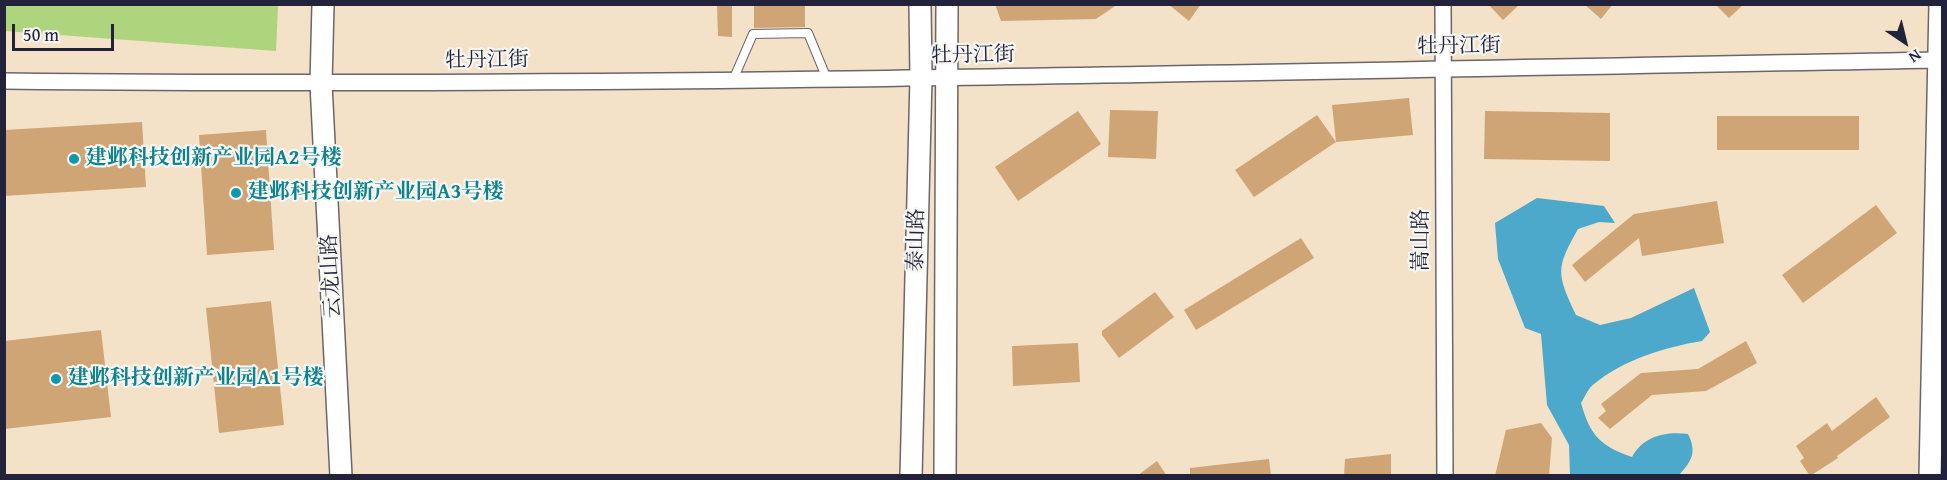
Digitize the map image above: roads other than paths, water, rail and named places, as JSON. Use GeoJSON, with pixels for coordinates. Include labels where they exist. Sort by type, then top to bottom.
{"type":"FeatureCollection","features":[{"type":"Feature","properties":{"kind":"street","name":"云龙山路"},"geometry":{"type":"LineString","coordinates":[[323,4],[321,84],[341,476]]}},
{"type":"Feature","properties":{"kind":"street","name":"泰山路"},"geometry":{"type":"LineString","coordinates":[[911,476],[921,78],[920,4]]}},
{"type":"Feature","properties":{"kind":"street","name":"泰山路"},"geometry":{"type":"LineString","coordinates":[[945,476],[947,4]]}},
{"type":"Feature","properties":{"kind":"street","name":"嵩山路"},"geometry":{"type":"LineString","coordinates":[[1443,4],[1444,476]]}},
{"type":"Feature","properties":{"kind":"street"},"geometry":{"type":"LineString","coordinates":[[1930,476],[1941,60],[1940,4]]}},
{"type":"Feature","properties":{"kind":"street","name":"牡丹江街"},"geometry":{"type":"LineString","coordinates":[[4,81],[321,84],[921,78],[1941,60]]}},
{"type":"Feature","properties":{"kind":"lane"},"geometry":{"type":"LineString","coordinates":[[733,80],[753,34],[808,33],[827,79]]}},
{"type":"Feature","properties":{"kind":"water"},"geometry":{"type":"Polygon","coordinates":[[[1537,198],[1604,206],[1615,223],[1599,222],[1578,229],[1562,262],[1562,280],[1576,315],[1600,325],[1631,318],[1694,288],[1710,332],[1702,341],[1659,351],[1631,361],[1592,386],[1581,403],[1588,423],[1598,438],[1604,444],[1632,457],[1642,444],[1656,436],[1672,433],[1688,434],[1693,451],[1692,456],[1679,475],[1570,475],[1569,445],[1547,405],[1541,334],[1525,328],[1498,259],[1495,223],[1537,198]]]}},
{"type":"Feature","properties":{"kind":"place","name":"建邺科技创新产业园A2号楼"},"geometry":{"type":"Point","coordinates":[74,159]}},
{"type":"Feature","properties":{"kind":"place","name":"建邺科技创新产业园A3号楼"},"geometry":{"type":"Point","coordinates":[236,193]}},
{"type":"Feature","properties":{"kind":"place","name":"建邺科技创新产业园A1号楼"},"geometry":{"type":"Point","coordinates":[56,379]}}]}
